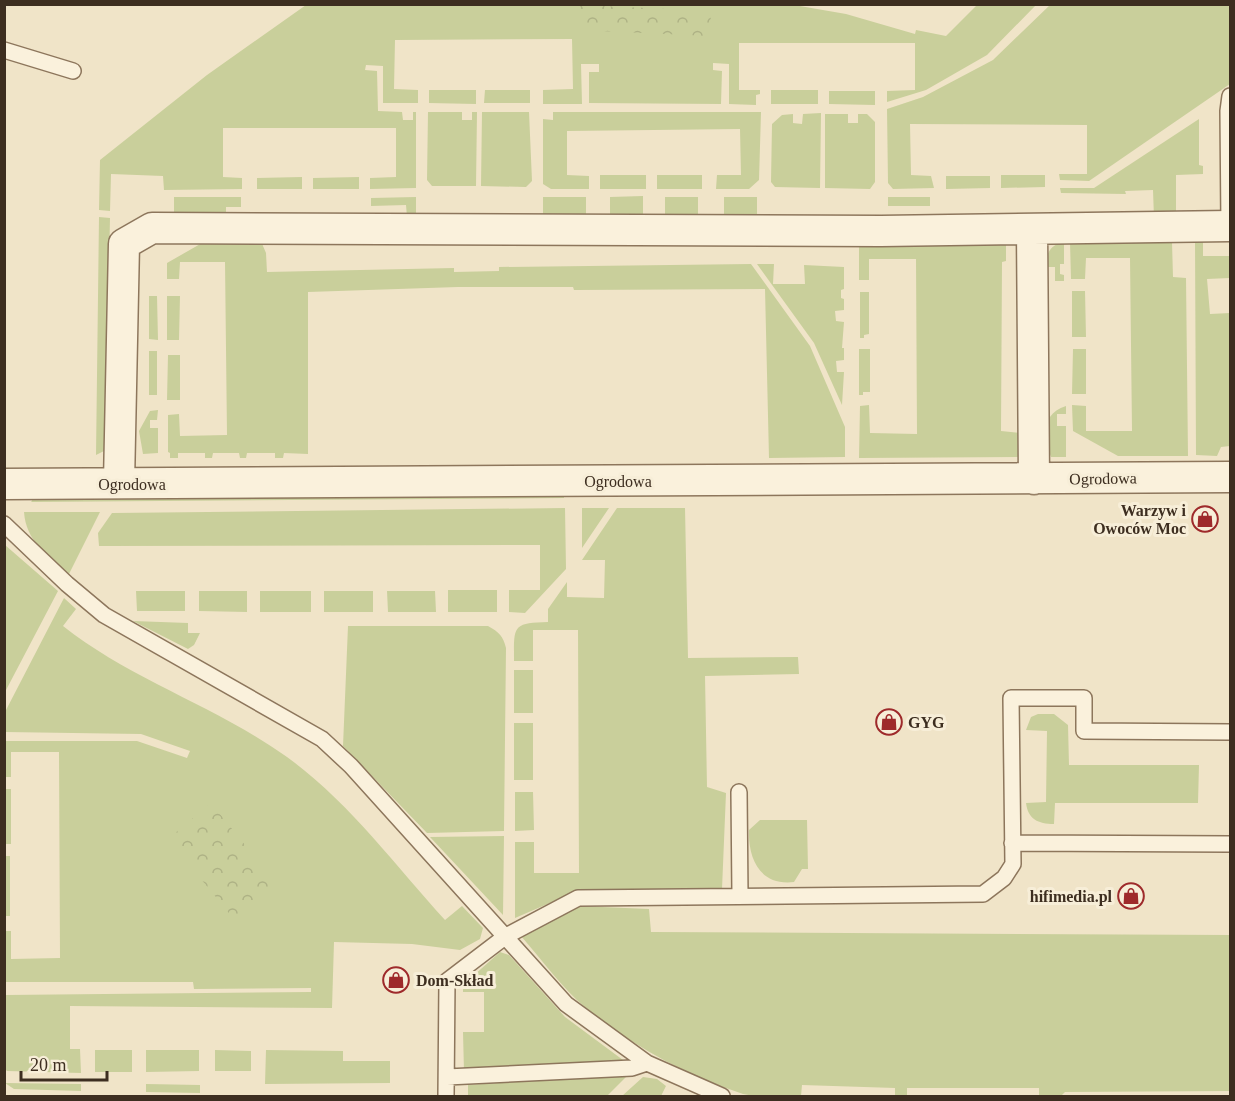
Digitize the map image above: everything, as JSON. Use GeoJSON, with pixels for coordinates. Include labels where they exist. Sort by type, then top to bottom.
{"type":"FeatureCollection","features":[{"type":"Feature","properties":{"kind":"street"},"geometry":{"type":"LineString","coordinates":[[119,483],[124,244],[152,228],[1032,230],[1230,226]]}},
{"type":"Feature","properties":{"kind":"street"},"geometry":{"type":"LineString","coordinates":[[1032,230],[1034,479]]}},
{"type":"Feature","properties":{"kind":"street","name":"Ogrodowa"},"geometry":{"type":"LineString","coordinates":[[4,484],[1230,477]]}},
{"type":"Feature","properties":{"kind":"lane"},"geometry":{"type":"LineString","coordinates":[[4,50],[73,71]]}},
{"type":"Feature","properties":{"kind":"lane"},"geometry":{"type":"LineString","coordinates":[[1230,96],[1228,111],[1230,226]]}},
{"type":"Feature","properties":{"kind":"lane"},"geometry":{"type":"LineString","coordinates":[[4,524],[67,584],[104,615],[321,739],[351,766],[566,1004],[605,1035],[647,1063],[722,1096]]}},
{"type":"Feature","properties":{"kind":"lane"},"geometry":{"type":"LineString","coordinates":[[446,1096],[447,981],[506,936],[578,898],[982,894],[1004,878],[1013,864],[1011,698],[1084,698],[1084,732],[1230,732]]}},
{"type":"Feature","properties":{"kind":"lane"},"geometry":{"type":"LineString","coordinates":[[739,792],[740,896]]}},
{"type":"Feature","properties":{"kind":"lane"},"geometry":{"type":"LineString","coordinates":[[1012,843],[1230,844]]}},
{"type":"Feature","properties":{"kind":"lane"},"geometry":{"type":"LineString","coordinates":[[447,1077],[632,1068],[647,1063]]}},
{"type":"Feature","properties":{"kind":"green space"},"geometry":{"type":"Polygon","coordinates":[[[1051,4],[1230,5],[1230,84],[1089,181],[1060,180],[1059,174],[1087,174],[1087,125],[910,124],[911,175],[931,176],[934,188],[893,189],[888,183],[887,109],[923,97],[993,60],[1051,4]]]}},
{"type":"Feature","properties":{"kind":"green space"},"geometry":{"type":"Polygon","coordinates":[[[306,5],[794,5],[846,14],[915,34],[916,30],[946,36],[977,5],[1036,5],[987,55],[926,90],[887,102],[887,91],[915,90],[915,43],[739,43],[739,90],[760,90],[760,94],[756,95],[756,105],[729,104],[729,64],[713,63],[713,70],[722,71],[721,104],[589,103],[589,72],[599,72],[599,64],[581,64],[582,104],[543,104],[543,90],[573,89],[572,39],[395,40],[394,89],[418,90],[418,103],[383,103],[383,66],[366,65],[365,70],[377,71],[378,111],[402,112],[403,120],[413,120],[413,112],[416,112],[416,188],[370,189],[370,178],[396,177],[396,128],[223,128],[223,177],[242,178],[242,189],[164,190],[163,176],[111,174],[110,211],[99,210],[100,160],[207,75],[306,5]]]}},
{"type":"Feature","properties":{"kind":"green space"},"geometry":{"type":"Polygon","coordinates":[[[580,5],[711,11],[710,36],[578,30],[580,5]]]}},
{"type":"Feature","properties":{"kind":"green space"},"geometry":{"type":"Polygon","coordinates":[[[429,90],[476,90],[476,104],[429,103],[429,90]]]}},
{"type":"Feature","properties":{"kind":"green space"},"geometry":{"type":"Polygon","coordinates":[[[485,90],[530,90],[530,103],[484,103],[485,90]]]}},
{"type":"Feature","properties":{"kind":"green space"},"geometry":{"type":"Polygon","coordinates":[[[771,90],[818,90],[818,104],[771,104],[771,90]]]}},
{"type":"Feature","properties":{"kind":"green space"},"geometry":{"type":"Polygon","coordinates":[[[829,91],[875,91],[875,105],[829,104],[829,91]]]}},
{"type":"Feature","properties":{"kind":"green space"},"geometry":{"type":"Polygon","coordinates":[[[428,112],[462,112],[462,120],[472,120],[472,112],[477,112],[476,186],[432,186],[427,180],[428,112]]]}},
{"type":"Feature","properties":{"kind":"green space"},"geometry":{"type":"Polygon","coordinates":[[[482,112],[529,112],[532,181],[526,187],[481,186],[482,112]]]}},
{"type":"Feature","properties":{"kind":"green space"},"geometry":{"type":"Polygon","coordinates":[[[553,112],[761,112],[759,180],[749,189],[716,189],[717,175],[741,175],[740,129],[567,131],[567,175],[589,176],[589,189],[551,189],[543,184],[543,119],[553,120],[553,112]]]}},
{"type":"Feature","properties":{"kind":"green space"},"geometry":{"type":"Polygon","coordinates":[[[821,113],[820,188],[775,187],[771,182],[772,124],[782,115],[793,114],[793,123],[802,124],[803,114],[821,113]]]}},
{"type":"Feature","properties":{"kind":"green space"},"geometry":{"type":"Polygon","coordinates":[[[825,114],[848,114],[848,123],[858,123],[858,114],[867,114],[875,122],[875,182],[870,189],[825,188],[825,114]]]}},
{"type":"Feature","properties":{"kind":"green space"},"geometry":{"type":"Polygon","coordinates":[[[1199,119],[1199,165],[1203,166],[1203,174],[1176,175],[1176,218],[1154,218],[1153,190],[1125,191],[1126,194],[1061,193],[1060,188],[1094,188],[1199,119]]]}},
{"type":"Feature","properties":{"kind":"green space"},"geometry":{"type":"Polygon","coordinates":[[[600,175],[646,175],[646,189],[600,189],[600,175]]]}},
{"type":"Feature","properties":{"kind":"green space"},"geometry":{"type":"Polygon","coordinates":[[[657,175],[702,175],[702,189],[657,189],[657,175]]]}},
{"type":"Feature","properties":{"kind":"green space"},"geometry":{"type":"Polygon","coordinates":[[[1001,175],[1045,175],[1045,187],[1001,188],[1001,175]]]}},
{"type":"Feature","properties":{"kind":"green space"},"geometry":{"type":"Polygon","coordinates":[[[946,176],[990,176],[990,188],[946,189],[946,176]]]}},
{"type":"Feature","properties":{"kind":"green space"},"geometry":{"type":"Polygon","coordinates":[[[302,177],[302,189],[257,189],[257,178],[302,177]]]}},
{"type":"Feature","properties":{"kind":"green space"},"geometry":{"type":"Polygon","coordinates":[[[359,177],[359,189],[313,189],[313,178],[359,177]]]}},
{"type":"Feature","properties":{"kind":"green space"},"geometry":{"type":"Polygon","coordinates":[[[643,196],[643,215],[610,215],[610,197],[643,196]]]}},
{"type":"Feature","properties":{"kind":"green space"},"geometry":{"type":"Polygon","coordinates":[[[174,197],[241,197],[241,207],[226,207],[226,219],[174,218],[174,197]]]}},
{"type":"Feature","properties":{"kind":"green space"},"geometry":{"type":"Polygon","coordinates":[[[416,197],[416,218],[407,217],[406,205],[371,206],[371,198],[416,197]]]}},
{"type":"Feature","properties":{"kind":"green space"},"geometry":{"type":"Polygon","coordinates":[[[543,197],[586,197],[586,215],[543,215],[543,197]]]}},
{"type":"Feature","properties":{"kind":"green space"},"geometry":{"type":"Polygon","coordinates":[[[665,197],[698,197],[698,215],[665,215],[665,197]]]}},
{"type":"Feature","properties":{"kind":"green space"},"geometry":{"type":"Polygon","coordinates":[[[724,197],[757,197],[757,215],[724,215],[724,197]]]}},
{"type":"Feature","properties":{"kind":"green space"},"geometry":{"type":"Polygon","coordinates":[[[888,197],[930,197],[930,206],[888,206],[888,197]]]}},
{"type":"Feature","properties":{"kind":"green space"},"geometry":{"type":"Polygon","coordinates":[[[99,217],[110,218],[105,445],[104,451],[96,455],[99,217]]]}},
{"type":"Feature","properties":{"kind":"green space"},"geometry":{"type":"Polygon","coordinates":[[[260,239],[266,253],[267,272],[454,268],[454,272],[499,271],[499,267],[751,264],[810,346],[845,427],[845,457],[769,458],[765,289],[574,290],[573,287],[458,287],[308,292],[308,454],[284,453],[283,458],[275,458],[275,453],[247,453],[246,458],[240,458],[239,453],[213,453],[212,458],[205,458],[205,453],[178,453],[178,458],[170,458],[168,415],[179,414],[180,436],[227,435],[225,262],[180,262],[179,279],[167,279],[167,263],[202,243],[260,239]]]}},
{"type":"Feature","properties":{"kind":"green space"},"geometry":{"type":"Polygon","coordinates":[[[1195,240],[1203,240],[1203,256],[1230,256],[1230,278],[1207,279],[1210,314],[1230,313],[1230,446],[1221,447],[1217,456],[1196,455],[1195,240]]]}},
{"type":"Feature","properties":{"kind":"green space"},"geometry":{"type":"Polygon","coordinates":[[[1064,242],[1064,264],[1060,264],[1060,274],[1064,275],[1064,281],[1055,281],[1055,267],[1047,267],[1045,262],[1051,249],[1064,242]]]}},
{"type":"Feature","properties":{"kind":"green space"},"geometry":{"type":"Polygon","coordinates":[[[1070,242],[1172,242],[1173,277],[1186,278],[1188,456],[1118,456],[1073,431],[1072,405],[1086,406],[1086,431],[1132,431],[1130,258],[1086,258],[1085,279],[1071,279],[1070,242]]]}},
{"type":"Feature","properties":{"kind":"green space"},"geometry":{"type":"Polygon","coordinates":[[[859,244],[1006,244],[1006,261],[1002,262],[1001,431],[1020,433],[1021,457],[859,458],[860,406],[869,405],[870,433],[917,434],[916,259],[869,259],[869,280],[859,280],[859,244]]]}},
{"type":"Feature","properties":{"kind":"green space"},"geometry":{"type":"Polygon","coordinates":[[[757,264],[774,264],[773,284],[805,284],[804,265],[844,267],[844,289],[841,290],[841,298],[844,299],[844,310],[835,311],[836,321],[844,322],[842,348],[844,348],[844,360],[836,361],[837,372],[844,372],[842,405],[814,343],[757,264]]]}},
{"type":"Feature","properties":{"kind":"green space"},"geometry":{"type":"Polygon","coordinates":[[[1072,291],[1085,291],[1086,337],[1072,337],[1072,291]]]}},
{"type":"Feature","properties":{"kind":"green space"},"geometry":{"type":"Polygon","coordinates":[[[860,292],[869,292],[869,334],[864,335],[864,338],[860,338],[860,292]]]}},
{"type":"Feature","properties":{"kind":"green space"},"geometry":{"type":"Polygon","coordinates":[[[149,296],[157,296],[158,340],[149,339],[149,296]]]}},
{"type":"Feature","properties":{"kind":"green space"},"geometry":{"type":"Polygon","coordinates":[[[167,296],[180,296],[179,340],[167,340],[167,296]]]}},
{"type":"Feature","properties":{"kind":"green space"},"geometry":{"type":"Polygon","coordinates":[[[859,349],[870,349],[870,392],[863,392],[863,395],[859,395],[859,349]]]}},
{"type":"Feature","properties":{"kind":"green space"},"geometry":{"type":"Polygon","coordinates":[[[1073,349],[1086,349],[1086,394],[1072,394],[1073,349]]]}},
{"type":"Feature","properties":{"kind":"green space"},"geometry":{"type":"Polygon","coordinates":[[[149,351],[157,351],[157,395],[149,395],[149,351]]]}},
{"type":"Feature","properties":{"kind":"green space"},"geometry":{"type":"Polygon","coordinates":[[[168,355],[180,355],[180,400],[167,400],[168,355]]]}},
{"type":"Feature","properties":{"kind":"green space"},"geometry":{"type":"Polygon","coordinates":[[[1066,406],[1066,414],[1057,414],[1057,426],[1066,426],[1066,457],[1051,457],[1046,441],[1048,420],[1052,414],[1066,406]]]}},
{"type":"Feature","properties":{"kind":"green space"},"geometry":{"type":"Polygon","coordinates":[[[158,410],[157,420],[150,420],[150,428],[158,428],[158,453],[143,454],[139,431],[150,411],[158,410]]]}},
{"type":"Feature","properties":{"kind":"green space"},"geometry":{"type":"Polygon","coordinates":[[[564,493],[564,498],[31,502],[34,497],[564,493]]]}},
{"type":"Feature","properties":{"kind":"green space"},"geometry":{"type":"Polygon","coordinates":[[[565,508],[566,569],[525,613],[509,612],[509,590],[540,590],[540,545],[99,546],[98,533],[112,513],[565,508]]]}},
{"type":"Feature","properties":{"kind":"green space"},"geometry":{"type":"Polygon","coordinates":[[[582,508],[609,508],[582,548],[582,508]]]}},
{"type":"Feature","properties":{"kind":"green space"},"geometry":{"type":"Polygon","coordinates":[[[617,508],[685,508],[688,658],[798,657],[799,674],[705,676],[707,787],[726,793],[722,889],[658,895],[573,893],[515,918],[515,842],[534,842],[534,873],[579,873],[578,630],[533,630],[533,661],[514,661],[515,634],[521,626],[548,622],[548,609],[567,582],[567,597],[604,598],[605,560],[582,560],[617,508]]]}},
{"type":"Feature","properties":{"kind":"green space"},"geometry":{"type":"Polygon","coordinates":[[[24,512],[100,512],[69,574],[33,539],[24,512]]]}},
{"type":"Feature","properties":{"kind":"green space"},"geometry":{"type":"Polygon","coordinates":[[[5,545],[58,591],[5,692],[5,545]]]}},
{"type":"Feature","properties":{"kind":"green space"},"geometry":{"type":"Polygon","coordinates":[[[448,590],[497,590],[497,612],[448,612],[448,590]]]}},
{"type":"Feature","properties":{"kind":"green space"},"geometry":{"type":"Polygon","coordinates":[[[136,591],[185,591],[185,611],[137,611],[136,591]]]}},
{"type":"Feature","properties":{"kind":"green space"},"geometry":{"type":"Polygon","coordinates":[[[199,591],[247,591],[247,612],[199,611],[199,591]]]}},
{"type":"Feature","properties":{"kind":"green space"},"geometry":{"type":"Polygon","coordinates":[[[260,591],[311,591],[311,612],[260,612],[260,591]]]}},
{"type":"Feature","properties":{"kind":"green space"},"geometry":{"type":"Polygon","coordinates":[[[324,591],[373,591],[373,612],[324,612],[324,591]]]}},
{"type":"Feature","properties":{"kind":"green space"},"geometry":{"type":"Polygon","coordinates":[[[387,591],[435,591],[436,612],[388,612],[387,591]]]}},
{"type":"Feature","properties":{"kind":"green space"},"geometry":{"type":"Polygon","coordinates":[[[64,598],[76,609],[63,626],[117,662],[232,723],[287,757],[351,813],[445,920],[462,906],[483,928],[480,939],[460,950],[412,944],[334,942],[332,1008],[70,1006],[70,1049],[80,1049],[81,1073],[7,1071],[5,1069],[5,995],[311,992],[311,988],[194,989],[193,982],[5,982],[5,931],[11,931],[11,959],[60,958],[59,752],[11,752],[11,777],[5,777],[5,741],[137,741],[187,758],[190,751],[141,734],[5,732],[5,712],[64,598]]]}},
{"type":"Feature","properties":{"kind":"green space"},"geometry":{"type":"Polygon","coordinates":[[[133,621],[188,623],[188,633],[200,633],[194,645],[188,649],[133,621]]]}},
{"type":"Feature","properties":{"kind":"green space"},"geometry":{"type":"Polygon","coordinates":[[[348,626],[488,626],[500,635],[506,648],[504,831],[427,833],[343,746],[348,626]]]}},
{"type":"Feature","properties":{"kind":"green space"},"geometry":{"type":"Polygon","coordinates":[[[514,670],[533,670],[533,713],[514,713],[514,670]]]}},
{"type":"Feature","properties":{"kind":"green space"},"geometry":{"type":"Polygon","coordinates":[[[1038,714],[1054,714],[1068,725],[1069,765],[1199,765],[1198,803],[1055,803],[1054,824],[1035,820],[1029,813],[1026,803],[1046,802],[1047,731],[1026,730],[1031,717],[1038,714]]]}},
{"type":"Feature","properties":{"kind":"green space"},"geometry":{"type":"Polygon","coordinates":[[[514,723],[533,723],[533,780],[514,780],[514,723]]]}},
{"type":"Feature","properties":{"kind":"green space"},"geometry":{"type":"Polygon","coordinates":[[[5,789],[11,789],[11,844],[5,844],[5,789]]]}},
{"type":"Feature","properties":{"kind":"green space"},"geometry":{"type":"Polygon","coordinates":[[[515,792],[533,792],[534,830],[515,831],[515,792]]]}},
{"type":"Feature","properties":{"kind":"green space"},"geometry":{"type":"Polygon","coordinates":[[[211,803],[276,883],[233,918],[168,839],[211,803]]]}},
{"type":"Feature","properties":{"kind":"green space"},"geometry":{"type":"Polygon","coordinates":[[[760,820],[807,820],[808,869],[802,869],[794,882],[772,880],[758,868],[751,851],[749,830],[760,820]]]}},
{"type":"Feature","properties":{"kind":"green space"},"geometry":{"type":"Polygon","coordinates":[[[504,836],[503,915],[430,837],[504,836]]]}},
{"type":"Feature","properties":{"kind":"green space"},"geometry":{"type":"Polygon","coordinates":[[[5,856],[10,856],[10,916],[5,916],[5,856]]]}},
{"type":"Feature","properties":{"kind":"green space"},"geometry":{"type":"Polygon","coordinates":[[[578,906],[649,909],[651,932],[1230,935],[1230,1091],[1065,1092],[1061,1096],[1039,1096],[1039,1088],[907,1088],[907,1096],[895,1096],[895,1088],[802,1085],[801,1096],[743,1094],[680,1068],[622,1035],[569,992],[521,936],[578,906]]]}},
{"type":"Feature","properties":{"kind":"green space"},"geometry":{"type":"Polygon","coordinates":[[[500,952],[509,955],[565,1017],[627,1063],[464,1072],[463,1032],[484,1032],[484,992],[463,992],[463,985],[500,952]]]}},
{"type":"Feature","properties":{"kind":"green space"},"geometry":{"type":"Polygon","coordinates":[[[95,1050],[132,1050],[132,1072],[95,1072],[95,1050]]]}},
{"type":"Feature","properties":{"kind":"green space"},"geometry":{"type":"Polygon","coordinates":[[[146,1050],[199,1050],[199,1071],[146,1072],[146,1050]]]}},
{"type":"Feature","properties":{"kind":"green space"},"geometry":{"type":"Polygon","coordinates":[[[215,1050],[251,1051],[251,1071],[215,1071],[215,1050]]]}},
{"type":"Feature","properties":{"kind":"green space"},"geometry":{"type":"Polygon","coordinates":[[[266,1050],[343,1051],[343,1061],[390,1061],[390,1083],[265,1084],[266,1050]]]}},
{"type":"Feature","properties":{"kind":"green space"},"geometry":{"type":"Polygon","coordinates":[[[629,1074],[607,1096],[468,1096],[468,1085],[629,1074]]]}},
{"type":"Feature","properties":{"kind":"green space"},"geometry":{"type":"Polygon","coordinates":[[[643,1077],[657,1079],[666,1086],[661,1096],[622,1096],[643,1077]]]}},
{"type":"Feature","properties":{"kind":"green space"},"geometry":{"type":"Polygon","coordinates":[[[5,1083],[81,1084],[81,1091],[14,1089],[5,1083]]]}},
{"type":"Feature","properties":{"kind":"green space"},"geometry":{"type":"Polygon","coordinates":[[[146,1084],[200,1085],[200,1093],[146,1092],[146,1084]]]}},
{"type":"Feature","properties":{"kind":"place","name":"Warzyw i Owoców Moc"},"geometry":{"type":"Point","coordinates":[1205,519]}},
{"type":"Feature","properties":{"kind":"place","name":"GYG"},"geometry":{"type":"Point","coordinates":[889,722]}},
{"type":"Feature","properties":{"kind":"place","name":"hifimedia.pl"},"geometry":{"type":"Point","coordinates":[1131,896]}},
{"type":"Feature","properties":{"kind":"place","name":"Dom-Skład"},"geometry":{"type":"Point","coordinates":[396,980]}}]}
